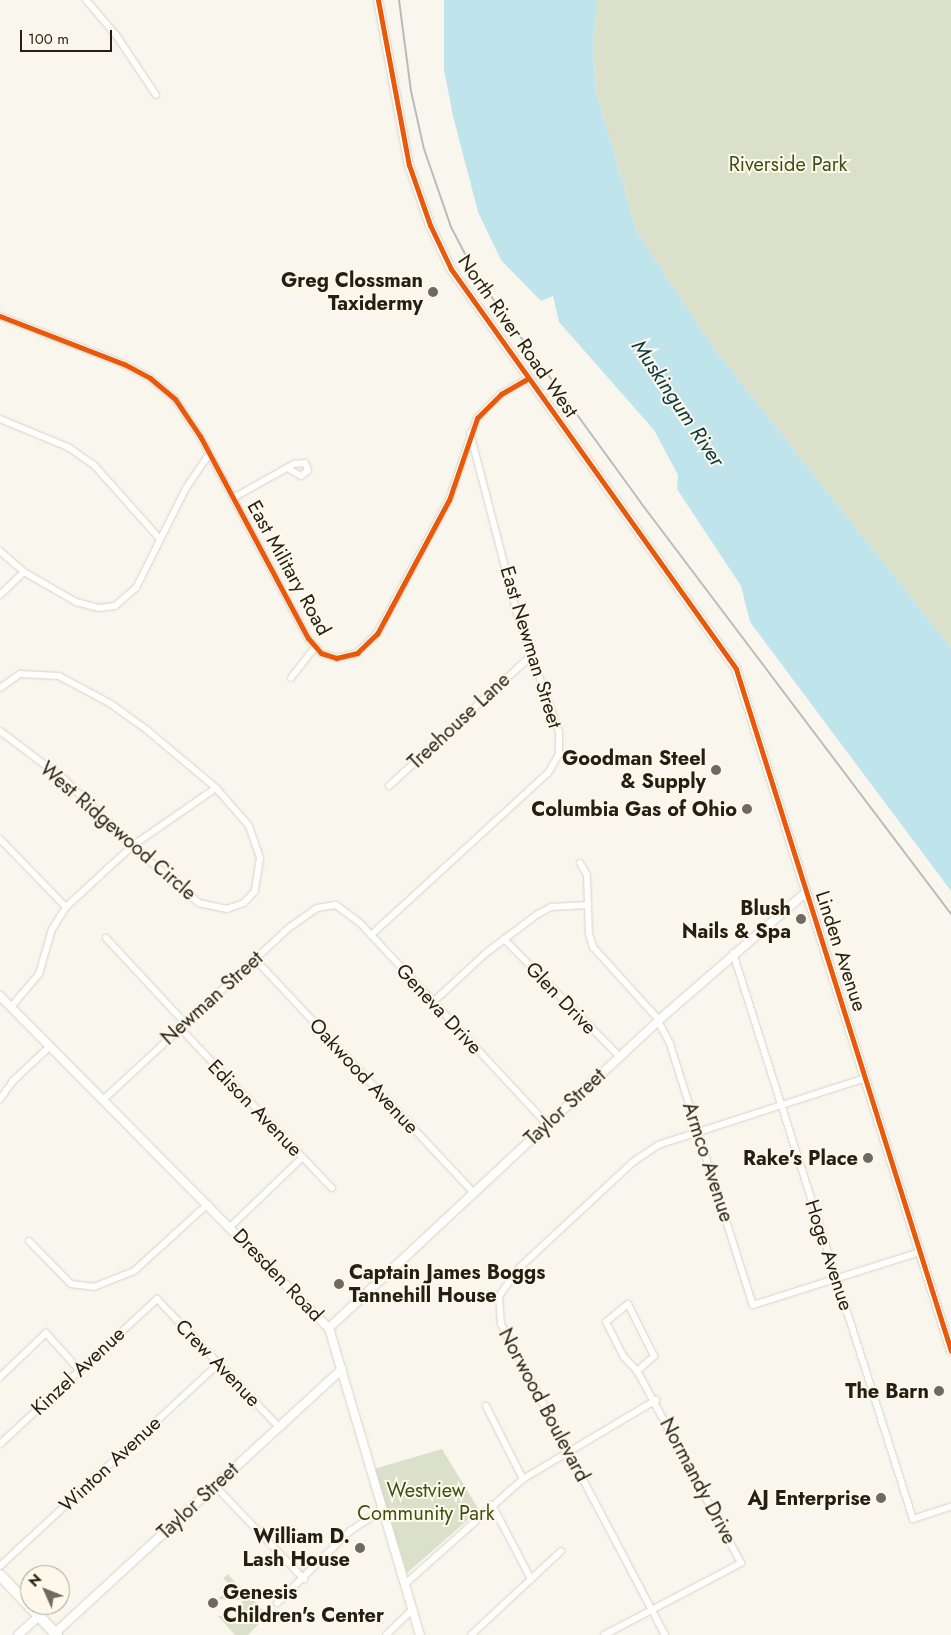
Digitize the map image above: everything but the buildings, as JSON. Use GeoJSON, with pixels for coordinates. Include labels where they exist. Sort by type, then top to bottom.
{"type":"FeatureCollection","features":[{"type":"Feature","properties":{"kind":"main road"},"geometry":{"type":"LineString","coordinates":[[0,1575],[56,1634]]}},
{"type":"Feature","properties":{"kind":"street"},"geometry":{"type":"LineString","coordinates":[[86,0],[116,35],[156,95]]}},
{"type":"Feature","properties":{"kind":"street","name":"North River Road West"},"geometry":{"type":"LineString","coordinates":[[378,0],[404,144],[424,211],[458,282],[671,575]]}},
{"type":"Feature","properties":{"kind":"street","name":"East Military Road"},"geometry":{"type":"LineString","coordinates":[[0,316],[120,362],[150,378],[184,410],[210,453],[315,647],[329,656],[350,657],[377,634],[449,500],[470,433],[492,402],[527,379]]}},
{"type":"Feature","properties":{"kind":"street"},"geometry":{"type":"LineString","coordinates":[[0,419],[68,447],[94,464],[160,539]]}},
{"type":"Feature","properties":{"kind":"street","name":"East Newman Street"},"geometry":{"type":"LineString","coordinates":[[371,935],[556,762],[560,750],[559,732],[530,657],[470,433]]}},
{"type":"Feature","properties":{"kind":"street"},"geometry":{"type":"LineString","coordinates":[[0,551],[24,572],[76,602],[98,608],[115,606],[136,588],[186,488],[210,453]]}},
{"type":"Feature","properties":{"kind":"street"},"geometry":{"type":"LineString","coordinates":[[233,498],[286,468]]}},
{"type":"Feature","properties":{"kind":"street"},"geometry":{"type":"LineString","coordinates":[[0,595],[24,572]]}},
{"type":"Feature","properties":{"kind":"street","name":"Linden Avenue"},"geometry":{"type":"LineString","coordinates":[[671,575],[733,662],[951,1351]]}},
{"type":"Feature","properties":{"kind":"street"},"geometry":{"type":"LineString","coordinates":[[291,678],[315,647]]}},
{"type":"Feature","properties":{"kind":"street","name":"Treehouse Lane"},"geometry":{"type":"LineString","coordinates":[[389,786],[530,657]]}},
{"type":"Feature","properties":{"kind":"street"},"geometry":{"type":"LineString","coordinates":[[1,687],[29,672],[50,674],[70,682],[147,730],[216,788],[132,846],[66,907],[52,928],[39,974],[11,1007]]}},
{"type":"Feature","properties":{"kind":"street","name":"West Ridgewood Circle"},"geometry":{"type":"LineString","coordinates":[[0,731],[65,780],[132,846],[205,906],[227,909],[244,903],[259,882],[257,843],[236,808],[216,788]]}},
{"type":"Feature","properties":{"kind":"street"},"geometry":{"type":"LineString","coordinates":[[0,839],[66,907]]}},
{"type":"Feature","properties":{"kind":"street","name":"Armco Avenue"},"geometry":{"type":"LineString","coordinates":[[580,863],[587,875],[593,947],[659,1021],[665,1031],[753,1305],[836,1280]]}},
{"type":"Feature","properties":{"kind":"street","name":"Taylor Street"},"geometry":{"type":"LineString","coordinates":[[329,1328],[620,1056],[733,953],[806,892]]}},
{"type":"Feature","properties":{"kind":"street","name":"Geneva Drive"},"geometry":{"type":"LineString","coordinates":[[325,905],[344,909],[371,935],[547,1124]]}},
{"type":"Feature","properties":{"kind":"street","name":"Newman Street"},"geometry":{"type":"LineString","coordinates":[[104,1099],[254,958],[296,922],[325,905]]}},
{"type":"Feature","properties":{"kind":"street"},"geometry":{"type":"LineString","coordinates":[[433,1002],[504,939],[547,908],[588,905]]}},
{"type":"Feature","properties":{"kind":"street","name":"Edison Avenue"},"geometry":{"type":"LineString","coordinates":[[106,938],[302,1158],[332,1188]]}},
{"type":"Feature","properties":{"kind":"street","name":"Glen Drive"},"geometry":{"type":"LineString","coordinates":[[504,939],[620,1056]]}},
{"type":"Feature","properties":{"kind":"street","name":"Hoge Avenue"},"geometry":{"type":"LineString","coordinates":[[733,953],[913,1519],[951,1507]]}},
{"type":"Feature","properties":{"kind":"street","name":"Oakwood Avenue"},"geometry":{"type":"LineString","coordinates":[[254,958],[474,1194]]}},
{"type":"Feature","properties":{"kind":"street","name":"Dresden Road"},"geometry":{"type":"LineString","coordinates":[[0,996],[329,1328],[420,1635]]}},
{"type":"Feature","properties":{"kind":"street"},"geometry":{"type":"LineString","coordinates":[[0,1099],[13,1080],[50,1046]]}},
{"type":"Feature","properties":{"kind":"street","name":"Norwood Boulevard"},"geometry":{"type":"LineString","coordinates":[[665,1635],[501,1324],[499,1296],[512,1275],[633,1162],[658,1145],[698,1129],[865,1078]]}},
{"type":"Feature","properties":{"kind":"street"},"geometry":{"type":"LineString","coordinates":[[230,1226],[302,1158]]}},
{"type":"Feature","properties":{"kind":"street"},"geometry":{"type":"LineString","coordinates":[[29,1241],[71,1284],[94,1287],[134,1271],[208,1204]]}},
{"type":"Feature","properties":{"kind":"street"},"geometry":{"type":"LineString","coordinates":[[836,1280],[920,1252]]}},
{"type":"Feature","properties":{"kind":"street","name":"Crew Avenue"},"geometry":{"type":"LineString","coordinates":[[157,1299],[279,1427]]}},
{"type":"Feature","properties":{"kind":"street","name":"Kinzel Avenue"},"geometry":{"type":"LineString","coordinates":[[0,1444],[157,1299]]}},
{"type":"Feature","properties":{"kind":"street","name":"Normandy Drive"},"geometry":{"type":"LineString","coordinates":[[637,1371],[654,1356],[628,1304],[606,1322],[624,1357],[637,1371],[656,1400],[741,1562],[652,1609]]}},
{"type":"Feature","properties":{"kind":"street"},"geometry":{"type":"LineString","coordinates":[[0,1377],[46,1333],[79,1370]]}},
{"type":"Feature","properties":{"kind":"street","name":"Winton Avenue"},"geometry":{"type":"LineString","coordinates":[[0,1566],[219,1363]]}},
{"type":"Feature","properties":{"kind":"street","name":"Taylor Street"},"geometry":{"type":"LineString","coordinates":[[56,1634],[342,1369]]}},
{"type":"Feature","properties":{"kind":"street"},"geometry":{"type":"LineString","coordinates":[[404,1584],[523,1478],[570,1454],[656,1400]]}},
{"type":"Feature","properties":{"kind":"street"},"geometry":{"type":"LineString","coordinates":[[486,1406],[523,1478]]}},
{"type":"Feature","properties":{"kind":"street"},"geometry":{"type":"LineString","coordinates":[[215,1486],[304,1579]]}},
{"type":"Feature","properties":{"kind":"street"},"geometry":{"type":"LineString","coordinates":[[492,1505],[531,1579]]}},
{"type":"Feature","properties":{"kind":"street"},"geometry":{"type":"LineString","coordinates":[[277,1603],[304,1579],[352,1529],[382,1510]]}},
{"type":"Feature","properties":{"kind":"street"},"geometry":{"type":"LineString","coordinates":[[471,1635],[562,1551]]}},
{"type":"Feature","properties":{"kind":"street"},"geometry":{"type":"LineString","coordinates":[[604,1635],[652,1609]]}},
{"type":"Feature","properties":{"kind":"street"},"geometry":{"type":"LineString","coordinates":[[386,1635],[412,1610]]}},
{"type":"Feature","properties":{"kind":"street"},"geometry":{"type":"LineString","coordinates":[[18,1635],[39,1616]]}},
{"type":"Feature","properties":{"kind":"green space","name":"Riverside Park"},"geometry":{"type":"Polygon","coordinates":[[[597,0],[951,0],[951,648],[713,347],[637,232],[596,91],[593,48],[597,0]]]}},
{"type":"Feature","properties":{"kind":"green space","name":"Westview Community Park"},"geometry":{"type":"Polygon","coordinates":[[[442,1449],[479,1510],[407,1573],[374,1469],[442,1449]]]}},
{"type":"Feature","properties":{"kind":"green space"},"geometry":{"type":"Polygon","coordinates":[[[228,1574],[235,1582],[232,1584],[238,1584],[267,1615],[248,1635],[235,1635],[218,1616],[242,1617],[242,1600],[218,1599],[231,1587],[223,1578],[228,1574]]]}},
{"type":"Feature","properties":{"kind":"water","name":"Muskingum River"},"geometry":{"type":"Polygon","coordinates":[[[444,0],[597,0],[593,48],[596,91],[637,232],[713,347],[951,648],[951,891],[750,622],[741,586],[677,489],[678,475],[654,430],[559,322],[553,296],[541,301],[501,260],[478,212],[453,116],[444,70],[444,0]]]}},
{"type":"Feature","properties":{"kind":"railway"},"geometry":{"type":"LineString","coordinates":[[399,0],[411,91],[424,149],[451,227],[477,277],[641,503],[951,914]]}},
{"type":"Feature","properties":{"kind":"cycle path"},"geometry":{"type":"LineString","coordinates":[[378,0],[409,165],[430,225],[451,269],[736,669],[951,1351]]}},
{"type":"Feature","properties":{"kind":"cycle path"},"geometry":{"type":"LineString","coordinates":[[0,316],[124,364],[150,378],[175,399],[200,436],[308,638],[321,653],[336,658],[357,653],[377,634],[449,500],[477,418],[501,394],[527,379]]}},
{"type":"Feature","properties":{"kind":"place","name":"Greg Clossman Taxidermy"},"geometry":{"type":"Point","coordinates":[433,292]}},
{"type":"Feature","properties":{"kind":"place","name":"Goodman Steel & Supply"},"geometry":{"type":"Point","coordinates":[716,770]}},
{"type":"Feature","properties":{"kind":"place","name":"Columbia Gas of Ohio"},"geometry":{"type":"Point","coordinates":[747,809]}},
{"type":"Feature","properties":{"kind":"place","name":"Blush Nails & Spa"},"geometry":{"type":"Point","coordinates":[801,919]}},
{"type":"Feature","properties":{"kind":"place","name":"Rake's Place"},"geometry":{"type":"Point","coordinates":[868,1158]}},
{"type":"Feature","properties":{"kind":"place","name":"Captain James Boggs Tannehill House"},"geometry":{"type":"Point","coordinates":[339,1284]}},
{"type":"Feature","properties":{"kind":"place","name":"The Barn"},"geometry":{"type":"Point","coordinates":[939,1391]}},
{"type":"Feature","properties":{"kind":"place","name":"AJ Enterprise"},"geometry":{"type":"Point","coordinates":[881,1498]}},
{"type":"Feature","properties":{"kind":"place","name":"William D. Lash House"},"geometry":{"type":"Point","coordinates":[360,1548]}},
{"type":"Feature","properties":{"kind":"place","name":"Genesis Children's Center"},"geometry":{"type":"Point","coordinates":[213,1603]}}]}
